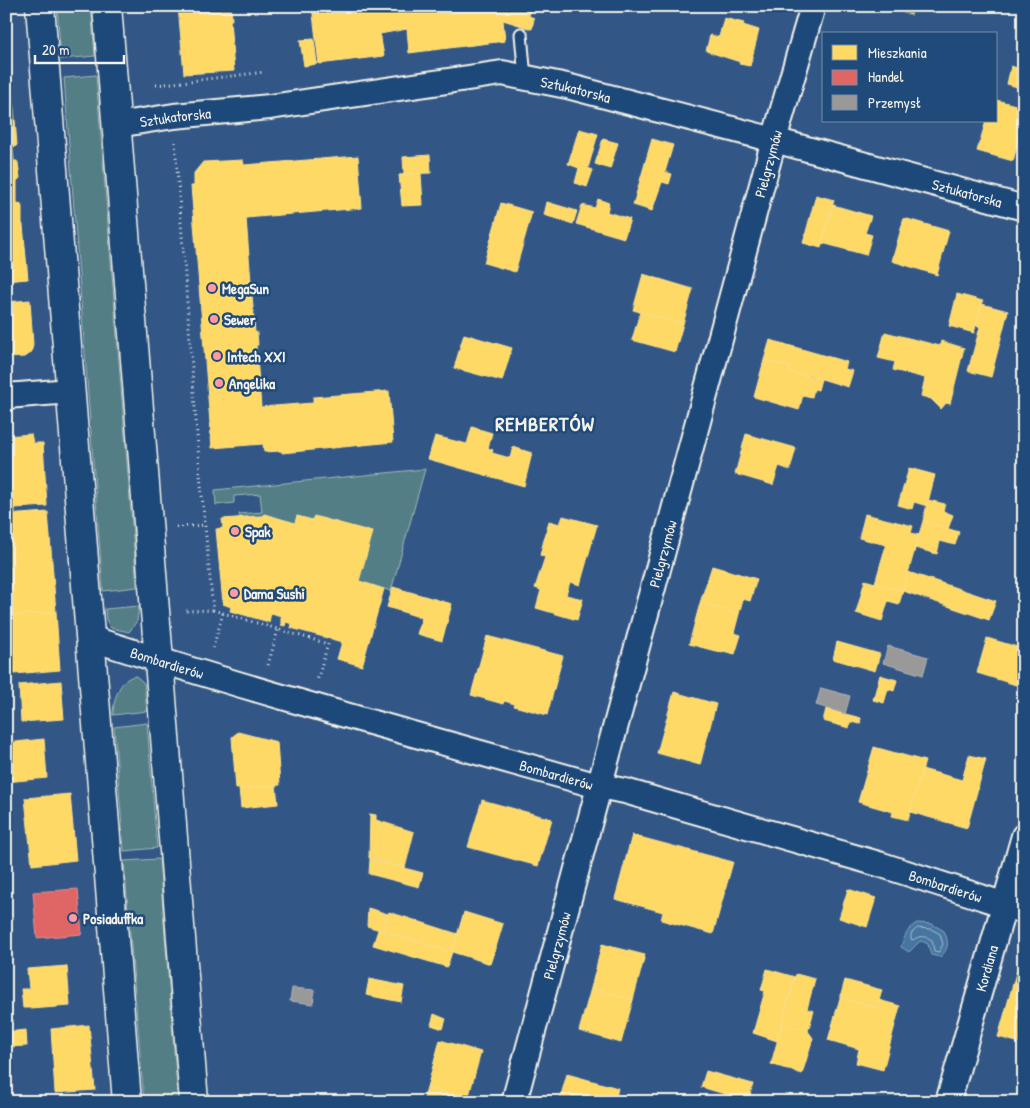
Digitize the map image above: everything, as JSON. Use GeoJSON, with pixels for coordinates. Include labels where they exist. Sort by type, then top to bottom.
{"type":"FeatureCollection","features":[{"type":"Feature","properties":{"kind":"street"},"geometry":{"type":"LineString","coordinates":[[40,6],[126,1102]]}},
{"type":"Feature","properties":{"kind":"street"},"geometry":{"type":"LineString","coordinates":[[107,6],[194,1102]]}},
{"type":"Feature","properties":{"kind":"street","name":"Pielgrzymów"},"geometry":{"type":"LineString","coordinates":[[514,1102],[774,140],[813,6]]}},
{"type":"Feature","properties":{"kind":"street","name":"Sztukatorska"},"geometry":{"type":"LineString","coordinates":[[117,125],[174,116],[270,107],[502,73],[567,86],[1024,208]]}},
{"type":"Feature","properties":{"kind":"street"},"geometry":{"type":"LineString","coordinates":[[6,396],[71,391]]}},
{"type":"Feature","properties":{"kind":"street","name":"Bombardierów"},"geometry":{"type":"LineString","coordinates":[[90,638],[158,660],[882,865],[1014,908]]}},
{"type":"Feature","properties":{"kind":"street","name":"Kordiana"},"geometry":{"type":"LineString","coordinates":[[948,1102],[1014,908],[1024,836]]}},
{"type":"Feature","properties":{"kind":"lane"},"geometry":{"type":"LineString","coordinates":[[521,34],[525,78]]}},
{"type":"Feature","properties":{"kind":"path"},"geometry":{"type":"LineString","coordinates":[[156,85],[265,72]]}},
{"type":"Feature","properties":{"kind":"path"},"geometry":{"type":"LineString","coordinates":[[175,135],[213,610]]}},
{"type":"Feature","properties":{"kind":"path"},"geometry":{"type":"LineString","coordinates":[[176,527],[205,525]]}},
{"type":"Feature","properties":{"kind":"path"},"geometry":{"type":"LineString","coordinates":[[184,611],[213,610],[328,644],[316,684]]}},
{"type":"Feature","properties":{"kind":"path"},"geometry":{"type":"LineString","coordinates":[[211,655],[223,613]]}},
{"type":"Feature","properties":{"kind":"path"},"geometry":{"type":"LineString","coordinates":[[270,657],[278,630]]}},
{"type":"Feature","properties":{"kind":"green space"},"geometry":{"type":"Polygon","coordinates":[[[57,6],[91,6],[95,56],[61,59],[57,6]]]}},
{"type":"Feature","properties":{"kind":"green space"},"geometry":{"type":"Polygon","coordinates":[[[96,75],[137,587],[103,591],[64,78],[96,75]]]}},
{"type":"Feature","properties":{"kind":"green space"},"geometry":{"type":"Polygon","coordinates":[[[425,469],[391,591],[359,581],[312,520],[297,516],[295,523],[264,514],[263,516],[240,517],[239,514],[262,512],[260,494],[234,496],[234,503],[216,505],[215,490],[425,469]]]}},
{"type":"Feature","properties":{"kind":"green space"},"geometry":{"type":"Polygon","coordinates":[[[139,606],[137,621],[129,632],[111,628],[106,620],[105,609],[139,606]]]}},
{"type":"Feature","properties":{"kind":"green space"},"geometry":{"type":"Polygon","coordinates":[[[136,676],[144,683],[147,711],[113,715],[114,704],[121,685],[130,677],[136,676]]]}},
{"type":"Feature","properties":{"kind":"green space"},"geometry":{"type":"Polygon","coordinates":[[[147,723],[157,848],[124,851],[114,727],[147,723]]]}},
{"type":"Feature","properties":{"kind":"green space"},"geometry":{"type":"Polygon","coordinates":[[[159,859],[178,1102],[144,1102],[124,861],[159,859]]]}},
{"type":"Feature","properties":{"kind":"water"},"geometry":{"type":"Polygon","coordinates":[[[917,923],[932,924],[944,931],[947,945],[940,957],[931,955],[928,944],[922,941],[909,952],[901,947],[911,927],[917,923]]]}},
{"type":"Feature","properties":{"kind":"building: Mieszkania"},"geometry":{"type":"Polygon","coordinates":[[[178,6],[231,6],[232,20],[230,20],[234,71],[184,74],[178,6]]]}},
{"type":"Feature","properties":{"kind":"building: Mieszkania"},"geometry":{"type":"Polygon","coordinates":[[[312,6],[531,6],[529,16],[534,18],[532,29],[503,20],[505,41],[409,53],[407,29],[380,34],[384,56],[319,64],[312,6]]]}},
{"type":"Feature","properties":{"kind":"building: Mieszkania"},"geometry":{"type":"Polygon","coordinates":[[[558,6],[578,6],[576,11],[558,6]]]}},
{"type":"Feature","properties":{"kind":"building: Mieszkania"},"geometry":{"type":"Polygon","coordinates":[[[882,6],[913,6],[911,15],[882,6]]]}},
{"type":"Feature","properties":{"kind":"building: Mieszkania"},"geometry":{"type":"Polygon","coordinates":[[[724,18],[744,23],[743,25],[759,30],[750,66],[739,64],[740,62],[706,51],[710,35],[719,37],[724,18]]]}},
{"type":"Feature","properties":{"kind":"building: Mieszkania"},"geometry":{"type":"Polygon","coordinates":[[[6,34],[9,34],[11,70],[6,70],[6,34]]]}},
{"type":"Feature","properties":{"kind":"building: Mieszkania"},"geometry":{"type":"Polygon","coordinates":[[[314,39],[317,64],[304,66],[300,40],[314,39]]]}},
{"type":"Feature","properties":{"kind":"building: Mieszkania"},"geometry":{"type":"Polygon","coordinates":[[[1011,66],[1024,70],[1024,89],[1007,84],[1011,66]]]}},
{"type":"Feature","properties":{"kind":"building: Mieszkania"},"geometry":{"type":"Polygon","coordinates":[[[6,70],[11,70],[17,145],[6,148],[6,70]]]}},
{"type":"Feature","properties":{"kind":"building: Mieszkania"},"geometry":{"type":"Polygon","coordinates":[[[998,100],[1024,107],[1024,130],[1022,129],[1013,161],[977,151],[986,122],[998,122],[998,100]]]}},
{"type":"Feature","properties":{"kind":"building: Mieszkania"},"geometry":{"type":"Polygon","coordinates":[[[579,129],[598,134],[588,168],[593,170],[587,187],[575,183],[579,168],[568,164],[579,129]]]}},
{"type":"Feature","properties":{"kind":"building: Mieszkania"},"geometry":{"type":"Polygon","coordinates":[[[603,139],[618,143],[610,169],[595,164],[603,139]]]}},
{"type":"Feature","properties":{"kind":"building: Mieszkania"},"geometry":{"type":"Polygon","coordinates":[[[652,139],[673,145],[665,172],[672,174],[669,184],[662,182],[652,211],[633,205],[652,139]]]}},
{"type":"Feature","properties":{"kind":"building: Mieszkania"},"geometry":{"type":"Polygon","coordinates":[[[6,148],[13,148],[14,161],[18,163],[20,178],[17,181],[17,204],[20,203],[22,207],[22,223],[6,224],[6,148]]]}},
{"type":"Feature","properties":{"kind":"building: Mieszkania"},"geometry":{"type":"Polygon","coordinates":[[[430,155],[431,173],[404,174],[403,157],[430,155]]]}},
{"type":"Feature","properties":{"kind":"building: Mieszkania"},"geometry":{"type":"Polygon","coordinates":[[[358,156],[362,208],[246,218],[255,333],[257,332],[258,345],[256,345],[261,407],[313,403],[313,397],[389,391],[393,442],[282,453],[282,451],[264,452],[263,444],[212,448],[191,186],[194,186],[194,173],[203,162],[243,160],[244,165],[358,156]]]}},
{"type":"Feature","properties":{"kind":"building: Mieszkania"},"geometry":{"type":"Polygon","coordinates":[[[421,173],[423,205],[402,206],[399,175],[421,173]]]}},
{"type":"Feature","properties":{"kind":"building: Mieszkania"},"geometry":{"type":"Polygon","coordinates":[[[816,195],[834,200],[821,248],[803,243],[816,195]]]}},
{"type":"Feature","properties":{"kind":"building: Mieszkania"},"geometry":{"type":"Polygon","coordinates":[[[598,199],[609,203],[607,212],[630,219],[624,238],[576,224],[582,205],[595,208],[598,199]]]}},
{"type":"Feature","properties":{"kind":"building: Mieszkania"},"geometry":{"type":"Polygon","coordinates":[[[547,202],[577,211],[573,224],[544,215],[547,202]]]}},
{"type":"Feature","properties":{"kind":"building: Mieszkania"},"geometry":{"type":"Polygon","coordinates":[[[501,203],[532,212],[515,272],[484,263],[501,203]]]}},
{"type":"Feature","properties":{"kind":"building: Mieszkania"},"geometry":{"type":"Polygon","coordinates":[[[833,205],[871,216],[865,233],[872,235],[866,255],[822,243],[833,205]]]}},
{"type":"Feature","properties":{"kind":"building: Mieszkania"},"geometry":{"type":"Polygon","coordinates":[[[904,218],[949,231],[937,275],[892,261],[904,218]]]}},
{"type":"Feature","properties":{"kind":"building: Mieszkania"},"geometry":{"type":"Polygon","coordinates":[[[22,223],[28,279],[6,281],[6,224],[22,223]]]}},
{"type":"Feature","properties":{"kind":"building: Mieszkania"},"geometry":{"type":"Polygon","coordinates":[[[643,274],[693,289],[683,324],[633,310],[643,274]]]}},
{"type":"Feature","properties":{"kind":"building: Mieszkania"},"geometry":{"type":"Polygon","coordinates":[[[957,294],[983,301],[974,333],[949,326],[957,294]]]}},
{"type":"Feature","properties":{"kind":"building: Mieszkania"},"geometry":{"type":"Polygon","coordinates":[[[30,300],[33,345],[31,353],[25,357],[6,358],[6,302],[30,300]]]}},
{"type":"Feature","properties":{"kind":"building: Mieszkania"},"geometry":{"type":"Polygon","coordinates":[[[982,304],[1008,311],[991,377],[968,371],[980,327],[976,325],[982,304]]]}},
{"type":"Feature","properties":{"kind":"building: Mieszkania"},"geometry":{"type":"Polygon","coordinates":[[[640,312],[683,324],[675,352],[632,340],[640,312]]]}},
{"type":"Feature","properties":{"kind":"building: Mieszkania"},"geometry":{"type":"Polygon","coordinates":[[[885,332],[940,346],[941,341],[964,348],[950,404],[946,403],[941,409],[931,399],[921,396],[925,378],[893,370],[895,362],[878,358],[885,332]]]}},
{"type":"Feature","properties":{"kind":"building: Mieszkania"},"geometry":{"type":"Polygon","coordinates":[[[464,334],[512,348],[502,381],[454,368],[464,334]]]}},
{"type":"Feature","properties":{"kind":"building: Mieszkania"},"geometry":{"type":"Polygon","coordinates":[[[770,340],[847,362],[845,369],[853,371],[848,387],[808,375],[807,377],[789,372],[790,367],[764,360],[770,340]]]}},
{"type":"Feature","properties":{"kind":"building: Mieszkania"},"geometry":{"type":"Polygon","coordinates":[[[764,360],[790,367],[789,372],[821,379],[818,390],[814,389],[812,397],[803,395],[799,410],[754,397],[764,360]]]}},
{"type":"Feature","properties":{"kind":"building: Mieszkania"},"geometry":{"type":"Polygon","coordinates":[[[472,427],[492,433],[488,448],[493,450],[492,453],[510,458],[513,447],[532,453],[524,486],[428,459],[435,436],[467,444],[472,427]]]}},
{"type":"Feature","properties":{"kind":"building: Mieszkania"},"geometry":{"type":"Polygon","coordinates":[[[31,434],[33,443],[43,443],[47,506],[15,508],[15,515],[6,515],[6,436],[31,434]]]}},
{"type":"Feature","properties":{"kind":"building: Mieszkania"},"geometry":{"type":"Polygon","coordinates":[[[746,434],[796,448],[790,470],[779,466],[773,485],[735,474],[746,434]]]}},
{"type":"Feature","properties":{"kind":"building: Mieszkania"},"geometry":{"type":"Polygon","coordinates":[[[909,468],[935,475],[927,506],[914,502],[912,509],[898,505],[909,468]]]}},
{"type":"Feature","properties":{"kind":"building: Mieszkania"},"geometry":{"type":"Polygon","coordinates":[[[928,500],[945,504],[943,511],[953,515],[948,529],[923,521],[928,500]]]}},
{"type":"Feature","properties":{"kind":"building: Mieszkania"},"geometry":{"type":"Polygon","coordinates":[[[48,512],[56,612],[8,616],[6,592],[6,515],[48,512]]]}},
{"type":"Feature","properties":{"kind":"building: Mieszkania"},"geometry":{"type":"Polygon","coordinates":[[[264,514],[295,523],[297,516],[312,520],[314,516],[373,532],[359,581],[384,589],[362,666],[337,659],[342,642],[291,628],[292,624],[286,622],[285,626],[281,625],[281,616],[271,613],[269,622],[230,611],[231,607],[223,604],[216,529],[223,528],[222,519],[263,516],[264,514]]]}},
{"type":"Feature","properties":{"kind":"building: Mieszkania"},"geometry":{"type":"Polygon","coordinates":[[[865,514],[913,526],[911,533],[919,535],[903,591],[875,583],[886,545],[859,538],[865,514]]]}},
{"type":"Feature","properties":{"kind":"building: Mieszkania"},"geometry":{"type":"Polygon","coordinates":[[[563,516],[597,525],[580,585],[570,582],[566,595],[583,599],[577,620],[536,608],[541,590],[535,588],[545,557],[540,555],[549,521],[560,524],[563,516]]]}},
{"type":"Feature","properties":{"kind":"building: Mieszkania"},"geometry":{"type":"Polygon","coordinates":[[[923,521],[959,532],[955,545],[940,541],[937,554],[915,548],[923,521]]]}},
{"type":"Feature","properties":{"kind":"building: Mieszkania"},"geometry":{"type":"Polygon","coordinates":[[[712,566],[757,579],[750,601],[743,599],[739,614],[700,603],[712,566]]]}},
{"type":"Feature","properties":{"kind":"building: Mieszkania"},"geometry":{"type":"Polygon","coordinates":[[[908,572],[996,601],[989,620],[903,591],[908,572]]]}},
{"type":"Feature","properties":{"kind":"building: Mieszkania"},"geometry":{"type":"Polygon","coordinates":[[[865,580],[903,591],[899,604],[888,601],[882,621],[856,613],[865,580]]]}},
{"type":"Feature","properties":{"kind":"building: Mieszkania"},"geometry":{"type":"Polygon","coordinates":[[[393,587],[452,604],[442,641],[417,634],[422,618],[387,607],[393,587]]]}},
{"type":"Feature","properties":{"kind":"building: Mieszkania"},"geometry":{"type":"Polygon","coordinates":[[[700,603],[739,614],[734,633],[741,635],[735,654],[723,651],[723,653],[689,644],[700,603]]]}},
{"type":"Feature","properties":{"kind":"building: Mieszkania"},"geometry":{"type":"Polygon","coordinates":[[[56,612],[60,670],[14,674],[8,616],[56,612]]]}},
{"type":"Feature","properties":{"kind":"building: Mieszkania"},"geometry":{"type":"Polygon","coordinates":[[[487,636],[563,656],[547,715],[514,706],[515,704],[504,701],[503,704],[471,695],[487,636]]]}},
{"type":"Feature","properties":{"kind":"building: Mieszkania"},"geometry":{"type":"Polygon","coordinates":[[[987,638],[1024,649],[1024,660],[1016,685],[977,673],[987,638]]]}},
{"type":"Feature","properties":{"kind":"building: Mieszkania"},"geometry":{"type":"Polygon","coordinates":[[[837,642],[880,654],[875,671],[833,659],[837,642]]]}},
{"type":"Feature","properties":{"kind":"building: Mieszkania"},"geometry":{"type":"Polygon","coordinates":[[[880,675],[897,680],[894,691],[888,689],[884,703],[873,700],[880,675]]]}},
{"type":"Feature","properties":{"kind":"building: Mieszkania"},"geometry":{"type":"Polygon","coordinates":[[[61,681],[64,719],[21,722],[19,685],[61,681]]]}},
{"type":"Feature","properties":{"kind":"building: Mieszkania"},"geometry":{"type":"Polygon","coordinates":[[[674,692],[716,704],[700,765],[657,753],[674,692]]]}},
{"type":"Feature","properties":{"kind":"building: Mieszkania"},"geometry":{"type":"Polygon","coordinates":[[[826,709],[861,718],[860,724],[850,722],[849,728],[823,721],[826,709]]]}},
{"type":"Feature","properties":{"kind":"building: Mieszkania"},"geometry":{"type":"Polygon","coordinates":[[[238,732],[277,742],[280,785],[236,789],[232,737],[238,732]]]}},
{"type":"Feature","properties":{"kind":"building: Mieszkania"},"geometry":{"type":"Polygon","coordinates":[[[44,739],[47,778],[6,782],[6,743],[44,739]]]}},
{"type":"Feature","properties":{"kind":"building: Mieszkania"},"geometry":{"type":"Polygon","coordinates":[[[874,747],[925,761],[908,820],[892,816],[893,812],[858,802],[874,747]]]}},
{"type":"Feature","properties":{"kind":"building: Mieszkania"},"geometry":{"type":"Polygon","coordinates":[[[969,755],[986,759],[967,828],[910,812],[922,769],[962,780],[969,755]]]}},
{"type":"Feature","properties":{"kind":"building: Mieszkania"},"geometry":{"type":"Polygon","coordinates":[[[276,785],[278,804],[241,808],[239,789],[276,785]]]}},
{"type":"Feature","properties":{"kind":"building: Mieszkania"},"geometry":{"type":"Polygon","coordinates":[[[70,794],[76,860],[32,865],[25,798],[70,794]]]}},
{"type":"Feature","properties":{"kind":"building: Mieszkania"},"geometry":{"type":"Polygon","coordinates":[[[482,800],[552,819],[538,866],[468,847],[482,800]]]}},
{"type":"Feature","properties":{"kind":"building: Mieszkania"},"geometry":{"type":"Polygon","coordinates":[[[370,814],[376,815],[376,820],[414,832],[405,868],[369,858],[370,814]]]}},
{"type":"Feature","properties":{"kind":"building: Mieszkania"},"geometry":{"type":"Polygon","coordinates":[[[632,835],[733,862],[713,934],[661,920],[663,912],[615,899],[632,835]]]}},
{"type":"Feature","properties":{"kind":"building: Mieszkania"},"geometry":{"type":"Polygon","coordinates":[[[370,859],[423,873],[419,887],[369,874],[370,859]]]}},
{"type":"Feature","properties":{"kind":"building: Mieszkania"},"geometry":{"type":"Polygon","coordinates":[[[848,889],[876,898],[867,927],[839,918],[848,889]]]}},
{"type":"Feature","properties":{"kind":"building: Mieszkania"},"geometry":{"type":"Polygon","coordinates":[[[368,908],[388,914],[383,931],[367,926],[368,908]]]}},
{"type":"Feature","properties":{"kind":"building: Mieszkania"},"geometry":{"type":"Polygon","coordinates":[[[389,912],[458,934],[452,952],[383,931],[389,912]]]}},
{"type":"Feature","properties":{"kind":"building: Mieszkania"},"geometry":{"type":"Polygon","coordinates":[[[464,912],[503,924],[491,964],[452,952],[464,912]]]}},
{"type":"Feature","properties":{"kind":"building: Mieszkania"},"geometry":{"type":"Polygon","coordinates":[[[378,930],[452,952],[447,967],[373,945],[378,930]]]}},
{"type":"Feature","properties":{"kind":"building: Mieszkania"},"geometry":{"type":"Polygon","coordinates":[[[602,944],[645,955],[633,1000],[591,988],[602,944]]]}},
{"type":"Feature","properties":{"kind":"building: Mieszkania"},"geometry":{"type":"Polygon","coordinates":[[[67,966],[70,1006],[23,1008],[21,989],[29,989],[27,969],[67,966]]]}},
{"type":"Feature","properties":{"kind":"building: Mieszkania"},"geometry":{"type":"Polygon","coordinates":[[[1018,966],[1024,968],[1024,1044],[998,1037],[1018,966]]]}},
{"type":"Feature","properties":{"kind":"building: Mieszkania"},"geometry":{"type":"Polygon","coordinates":[[[767,969],[795,977],[777,1041],[753,1033],[765,991],[761,990],[767,969]]]}},
{"type":"Feature","properties":{"kind":"building: Mieszkania"},"geometry":{"type":"Polygon","coordinates":[[[796,974],[815,979],[807,1009],[814,1011],[808,1031],[782,1024],[796,974]]]}},
{"type":"Feature","properties":{"kind":"building: Mieszkania"},"geometry":{"type":"Polygon","coordinates":[[[369,979],[404,986],[401,1002],[366,995],[369,979]]]}},
{"type":"Feature","properties":{"kind":"building: Mieszkania"},"geometry":{"type":"Polygon","coordinates":[[[845,980],[882,990],[877,1008],[840,998],[845,980]]]}},
{"type":"Feature","properties":{"kind":"building: Mieszkania"},"geometry":{"type":"Polygon","coordinates":[[[591,988],[633,1000],[621,1043],[579,1031],[591,988]]]}},
{"type":"Feature","properties":{"kind":"building: Mieszkania"},"geometry":{"type":"Polygon","coordinates":[[[840,998],[877,1008],[879,1000],[900,1006],[883,1070],[856,1063],[859,1049],[828,1040],[840,998]]]}},
{"type":"Feature","properties":{"kind":"building: Mieszkania"},"geometry":{"type":"Polygon","coordinates":[[[434,1014],[446,1019],[443,1029],[431,1025],[434,1014]]]}},
{"type":"Feature","properties":{"kind":"building: Mieszkania"},"geometry":{"type":"Polygon","coordinates":[[[782,1024],[808,1031],[813,1038],[802,1074],[771,1064],[782,1024]]]}},
{"type":"Feature","properties":{"kind":"building: Mieszkania"},"geometry":{"type":"Polygon","coordinates":[[[89,1025],[95,1090],[55,1093],[51,1029],[89,1025]]]}},
{"type":"Feature","properties":{"kind":"building: Mieszkania"},"geometry":{"type":"Polygon","coordinates":[[[26,1030],[27,1046],[6,1047],[6,1032],[26,1030]]]}},
{"type":"Feature","properties":{"kind":"building: Mieszkania"},"geometry":{"type":"Polygon","coordinates":[[[440,1040],[481,1052],[468,1099],[427,1088],[440,1040]]]}},
{"type":"Feature","properties":{"kind":"building: Mieszkania"},"geometry":{"type":"Polygon","coordinates":[[[706,1071],[753,1084],[748,1101],[701,1087],[706,1071]]]}},
{"type":"Feature","properties":{"kind":"building: Mieszkania"},"geometry":{"type":"Polygon","coordinates":[[[567,1074],[618,1088],[615,1102],[559,1102],[567,1074]]]}},
{"type":"Feature","properties":{"kind":"building: Mieszkania"},"geometry":{"type":"Polygon","coordinates":[[[427,1088],[468,1100],[468,1102],[423,1101],[427,1088]]]}},
{"type":"Feature","properties":{"kind":"building: Handel"},"geometry":{"type":"Polygon","coordinates":[[[78,889],[82,934],[37,938],[33,892],[78,889]]]}},
{"type":"Feature","properties":{"kind":"building: Przemysł"},"geometry":{"type":"Polygon","coordinates":[[[888,646],[928,657],[923,675],[883,663],[888,646]]]}},
{"type":"Feature","properties":{"kind":"building: Przemysł"},"geometry":{"type":"Polygon","coordinates":[[[821,688],[850,696],[845,714],[816,705],[821,688]]]}},
{"type":"Feature","properties":{"kind":"building: Przemysł"},"geometry":{"type":"Polygon","coordinates":[[[292,988],[315,990],[313,1004],[290,1001],[292,988]]]}},
{"type":"Feature","properties":{"kind":"place","name":"MegaSun"},"geometry":{"type":"Point","coordinates":[212,288]}},
{"type":"Feature","properties":{"kind":"place","name":"Sewer"},"geometry":{"type":"Point","coordinates":[214,319]}},
{"type":"Feature","properties":{"kind":"place","name":"Intech XXI"},"geometry":{"type":"Point","coordinates":[217,356]}},
{"type":"Feature","properties":{"kind":"place","name":"Angelika"},"geometry":{"type":"Point","coordinates":[219,383]}},
{"type":"Feature","properties":{"kind":"place","name":"Spak"},"geometry":{"type":"Point","coordinates":[235,531]}},
{"type":"Feature","properties":{"kind":"place","name":"Dama Sushi"},"geometry":{"type":"Point","coordinates":[234,593]}},
{"type":"Feature","properties":{"kind":"place","name":"Posiaduffka"},"geometry":{"type":"Point","coordinates":[73,918]}},
{"type":"Feature","properties":{"kind":"district","name":"REMBERTÓW"},"geometry":{"type":"Point","coordinates":[545,423]}}]}
